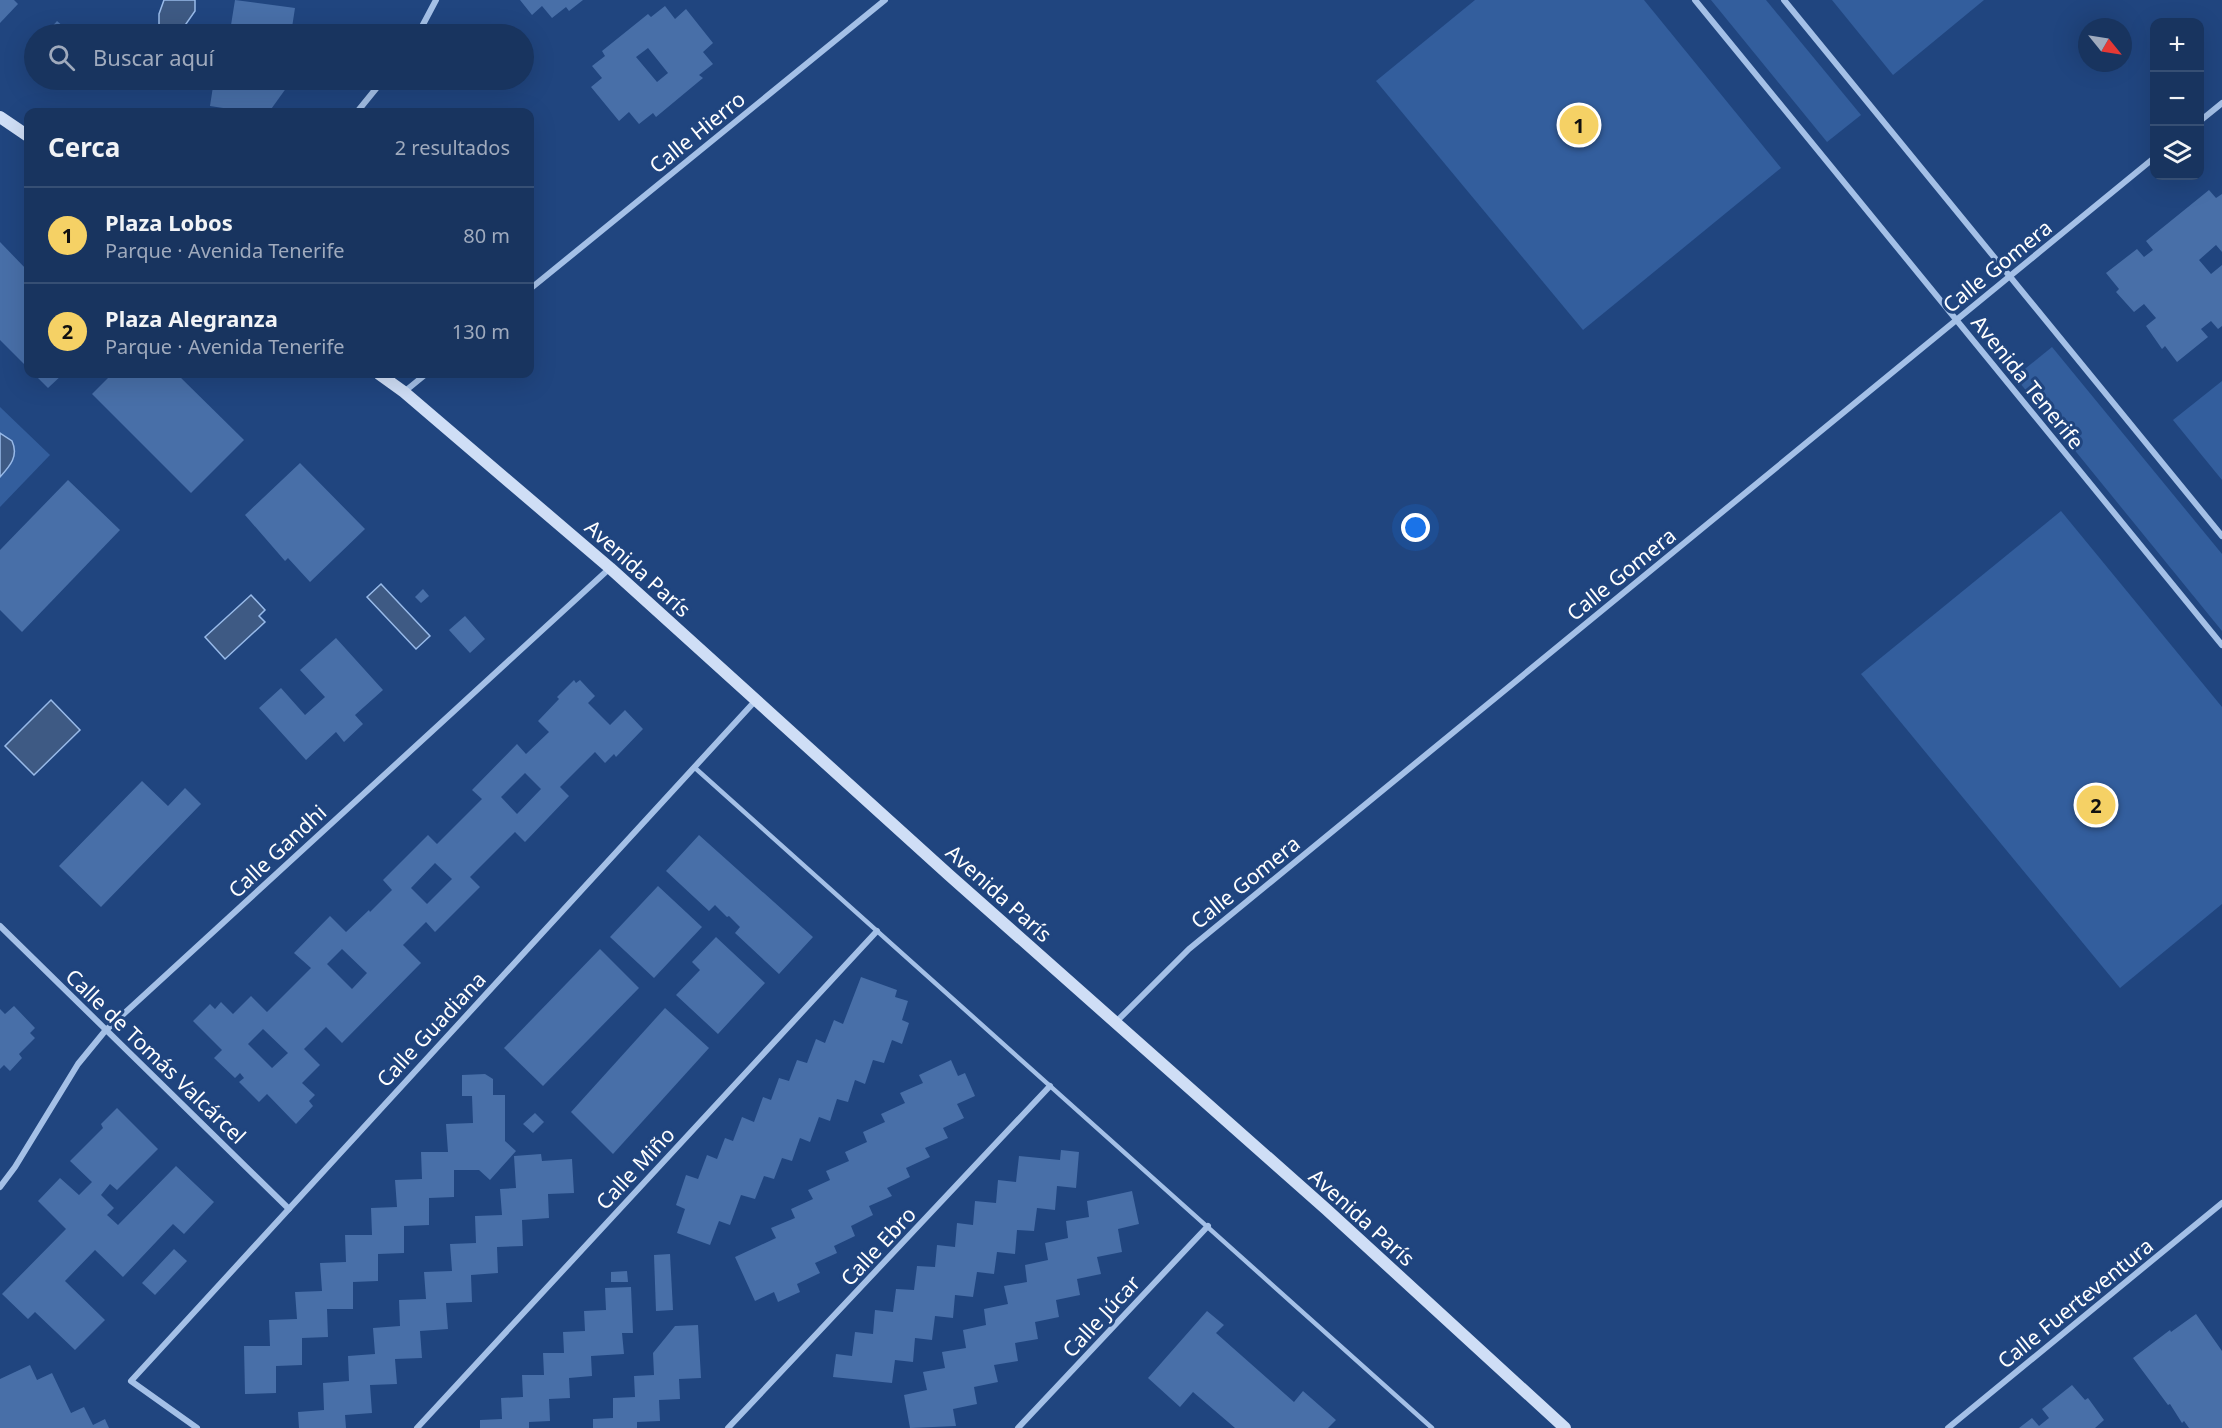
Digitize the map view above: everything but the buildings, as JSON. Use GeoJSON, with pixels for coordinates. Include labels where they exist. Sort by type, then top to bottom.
{"type":"FeatureCollection","features":[{"type":"Feature","properties":{"kind":"main road"},"geometry":{"type":"LineString","coordinates":[[0,117],[24,133]]}},
{"type":"Feature","properties":{"kind":"main road","name":"Avenida París"},"geometry":{"type":"LineString","coordinates":[[385,378],[404,392],[610,568],[1115,1023],[1326,1209],[1565,1428]]}},
{"type":"Feature","properties":{"kind":"street"},"geometry":{"type":"LineString","coordinates":[[423,24],[436,0]]}},
{"type":"Feature","properties":{"kind":"street","name":"Calle Hierro"},"geometry":{"type":"LineString","coordinates":[[534,286],[885,0]]}},
{"type":"Feature","properties":{"kind":"street","name":"Avenida Tenerife"},"geometry":{"type":"LineString","coordinates":[[1695,0],[2222,645]]}},
{"type":"Feature","properties":{"kind":"street"},"geometry":{"type":"LineString","coordinates":[[1784,0],[2222,536]]}},
{"type":"Feature","properties":{"kind":"street"},"geometry":{"type":"LineString","coordinates":[[360,108],[375,90]]}},
{"type":"Feature","properties":{"kind":"street"},"geometry":{"type":"LineString","coordinates":[[2204,117],[2222,103]]}},
{"type":"Feature","properties":{"kind":"street","name":"Calle Gomera"},"geometry":{"type":"LineString","coordinates":[[1115,1023],[1189,949],[2150,161]]}},
{"type":"Feature","properties":{"kind":"street"},"geometry":{"type":"LineString","coordinates":[[404,392],[421,378]]}},
{"type":"Feature","properties":{"kind":"street","name":"Calle Gandhi"},"geometry":{"type":"LineString","coordinates":[[0,1187],[15,1167],[78,1064],[105,1031],[610,568]]}},
{"type":"Feature","properties":{"kind":"street","name":"Calle Guadiana"},"geometry":{"type":"LineString","coordinates":[[197,1428],[131,1381],[756,700]]}},
{"type":"Feature","properties":{"kind":"street","name":"Calle de Tomás Valcárcel"},"geometry":{"type":"LineString","coordinates":[[0,926],[289,1209]]}},
{"type":"Feature","properties":{"kind":"street","name":"Calle Miño"},"geometry":{"type":"LineString","coordinates":[[417,1428],[877,931]]}},
{"type":"Feature","properties":{"kind":"street","name":"Calle Ebro"},"geometry":{"type":"LineString","coordinates":[[728,1428],[1050,1086]]}},
{"type":"Feature","properties":{"kind":"street","name":"Calle Fuerteventura"},"geometry":{"type":"LineString","coordinates":[[1948,1428],[2222,1203]]}},
{"type":"Feature","properties":{"kind":"street","name":"Calle Júcar"},"geometry":{"type":"LineString","coordinates":[[1018,1428],[1208,1226]]}},
{"type":"Feature","properties":{"kind":"lane"},"geometry":{"type":"LineString","coordinates":[[694,767],[1432,1428]]}},
{"type":"Feature","properties":{"kind":"shaded area"},"geometry":{"type":"Polygon","coordinates":[[[164,0],[195,0],[195,11],[186,24],[159,24],[159,14],[164,0]]]}},
{"type":"Feature","properties":{"kind":"shaded area"},"geometry":{"type":"Polygon","coordinates":[[[1475,0],[1644,0],[1781,168],[1583,330],[1376,81],[1475,0]]]}},
{"type":"Feature","properties":{"kind":"shaded area"},"geometry":{"type":"Polygon","coordinates":[[[1711,0],[1766,0],[1861,115],[1827,142],[1711,0]]]}},
{"type":"Feature","properties":{"kind":"shaded area"},"geometry":{"type":"Polygon","coordinates":[[[1832,0],[1984,0],[1893,75],[1832,0]]]}},
{"type":"Feature","properties":{"kind":"shaded area"},"geometry":{"type":"Polygon","coordinates":[[[2052,347],[2222,554],[2222,631],[2015,377],[2052,347]]]}},
{"type":"Feature","properties":{"kind":"shaded area"},"geometry":{"type":"Polygon","coordinates":[[[2222,381],[2222,480],[2173,420],[2222,381]]]}},
{"type":"Feature","properties":{"kind":"shaded area"},"geometry":{"type":"Polygon","coordinates":[[[0,407],[50,455],[0,507],[0,407]]]}},
{"type":"Feature","properties":{"kind":"shaded area"},"geometry":{"type":"Polygon","coordinates":[[[0,433],[12,441],[14,456],[0,477],[0,433]]]}},
{"type":"Feature","properties":{"kind":"shaded area"},"geometry":{"type":"Polygon","coordinates":[[[2061,511],[2222,707],[2222,904],[2120,988],[1861,674],[2061,511]]]}},
{"type":"Feature","properties":{"kind":"shaded area"},"geometry":{"type":"Polygon","coordinates":[[[381,584],[430,636],[416,649],[367,597],[381,584]]]}},
{"type":"Feature","properties":{"kind":"shaded area"},"geometry":{"type":"Polygon","coordinates":[[[251,595],[265,610],[259,616],[265,622],[225,659],[205,637],[251,595]]]}},
{"type":"Feature","properties":{"kind":"shaded area"},"geometry":{"type":"Polygon","coordinates":[[[51,700],[80,730],[34,775],[5,746],[51,700]]]}},
{"type":"Feature","properties":{"kind":"place","name":"Plaza Lobos"},"geometry":{"type":"Point","coordinates":[1579,125]}},
{"type":"Feature","properties":{"kind":"place","name":"Plaza Alegranza"},"geometry":{"type":"Point","coordinates":[2096,805]}}]}
